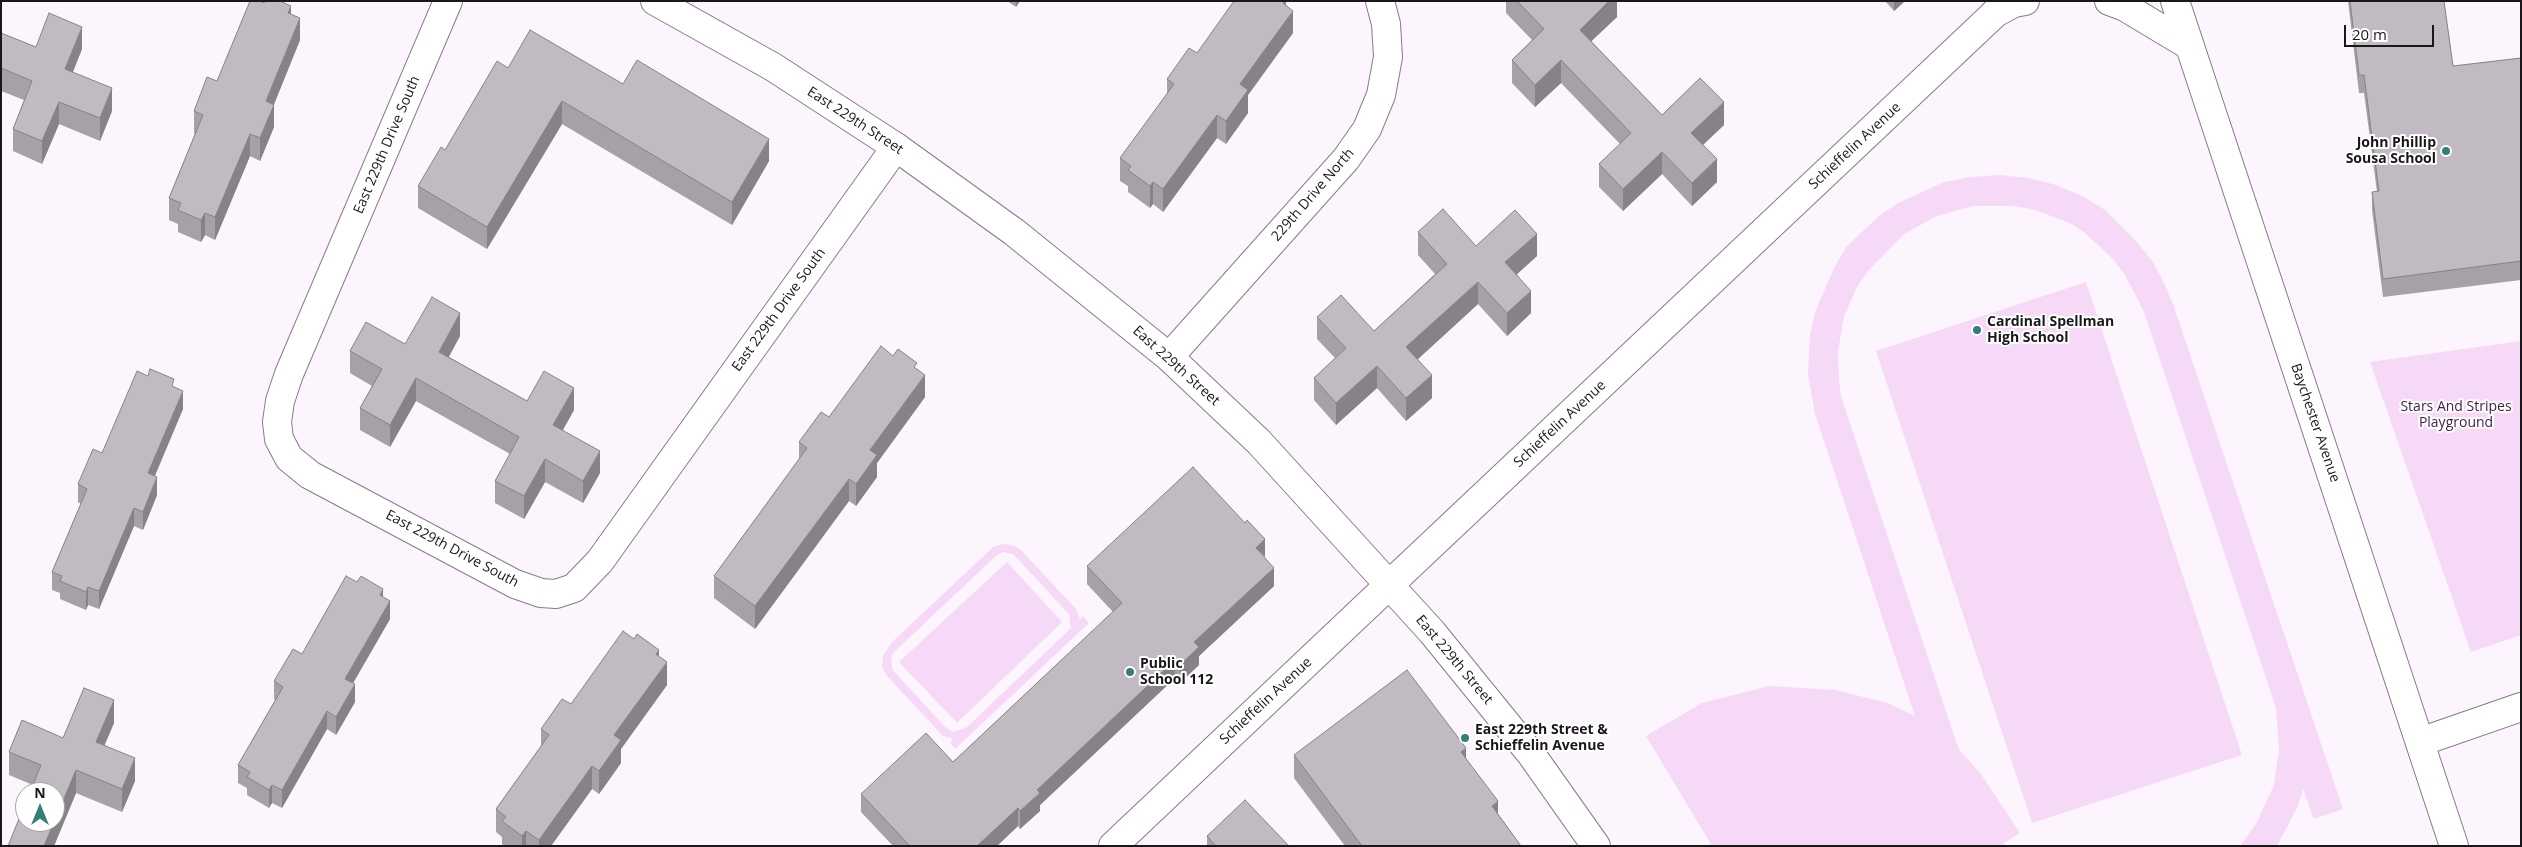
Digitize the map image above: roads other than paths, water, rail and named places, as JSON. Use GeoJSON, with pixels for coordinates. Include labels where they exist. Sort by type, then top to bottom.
{"type":"FeatureCollection","features":[{"type":"Feature","properties":{"kind":"street","name":"East 229th Drive South"},"geometry":{"type":"LineString","coordinates":[[448,1],[289,374],[280,401],[279,439],[289,458],[310,475],[515,584],[541,593],[556,594],[574,588],[600,561],[896,147]]}},
{"type":"Feature","properties":{"kind":"street","name":"East 229th Street"},"geometry":{"type":"LineString","coordinates":[[655,1],[772,67],[896,147],[1014,232],[1169,357],[1253,437],[1432,632],[1531,754],[1596,846]]}},
{"type":"Feature","properties":{"kind":"street","name":"229th Drive North"},"geometry":{"type":"LineString","coordinates":[[1169,357],[1346,159],[1367,129],[1381,95],[1388,57],[1386,24],[1380,1]]}},
{"type":"Feature","properties":{"kind":"street","name":"Schieffelin Avenue"},"geometry":{"type":"LineString","coordinates":[[1112,846],[2002,7],[2025,1]]}},
{"type":"Feature","properties":{"kind":"street"},"geometry":{"type":"LineString","coordinates":[[2109,1],[2125,7],[2190,46]]}},
{"type":"Feature","properties":{"kind":"street","name":"Baychester Avenue"},"geometry":{"type":"LineString","coordinates":[[2175,1],[2454,846]]}},
{"type":"Feature","properties":{"kind":"street"},"geometry":{"type":"LineString","coordinates":[[2420,742],[2521,707]]}},
{"type":"Feature","properties":{"kind":"place","name":"John Phillip Sousa School"},"geometry":{"type":"Point","coordinates":[2446,151]}},
{"type":"Feature","properties":{"kind":"place","name":"Cardinal Spellman High School"},"geometry":{"type":"Point","coordinates":[1977,330]}},
{"type":"Feature","properties":{"kind":"place","name":"Public School 112"},"geometry":{"type":"Point","coordinates":[1130,672]}},
{"type":"Feature","properties":{"kind":"place","name":"East 229th Street & Schieffelin Avenue"},"geometry":{"type":"Point","coordinates":[1465,738]}},
{"type":"Feature","properties":{"kind":"park label","name":"Stars And Stripes Playground"},"geometry":{"type":"Point","coordinates":[2456,416]}}]}
